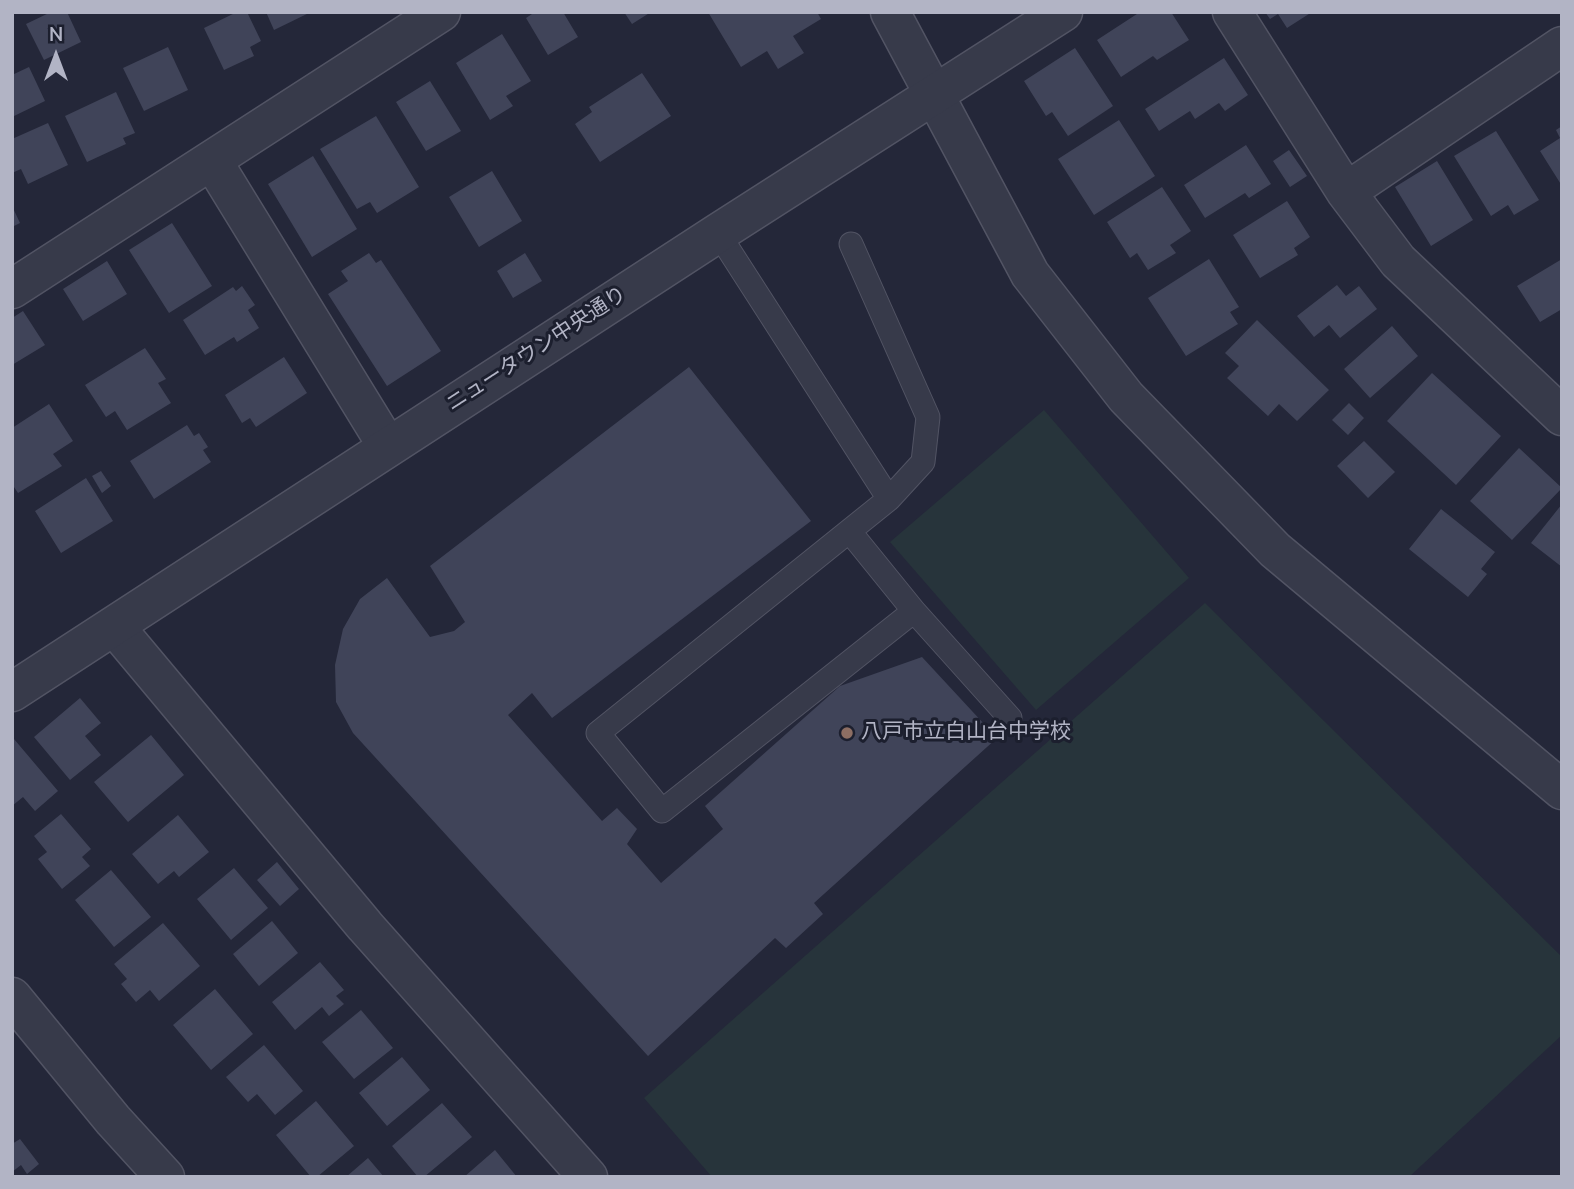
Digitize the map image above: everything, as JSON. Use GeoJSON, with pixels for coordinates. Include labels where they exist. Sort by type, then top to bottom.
{"type":"FeatureCollection","features":[{"type":"Feature","properties":{"kind":"street"},"geometry":{"type":"LineString","coordinates":[[12,289],[213,162],[441,12]]}},
{"type":"Feature","properties":{"kind":"street"},"geometry":{"type":"LineString","coordinates":[[890,12],[1030,274],[1126,397],[1275,550],[1562,790]]}},
{"type":"Feature","properties":{"kind":"street","name":"ニュータウン中央通り"},"geometry":{"type":"LineString","coordinates":[[12,692],[1063,12]]}},
{"type":"Feature","properties":{"kind":"street"},"geometry":{"type":"LineString","coordinates":[[1232,12],[1346,192],[1398,261],[1562,416]]}},
{"type":"Feature","properties":{"kind":"street"},"geometry":{"type":"LineString","coordinates":[[1346,192],[1562,46]]}},
{"type":"Feature","properties":{"kind":"street"},"geometry":{"type":"LineString","coordinates":[[213,162],[388,447]]}},
{"type":"Feature","properties":{"kind":"street"},"geometry":{"type":"LineString","coordinates":[[115,627],[365,926],[588,1177]]}},
{"type":"Feature","properties":{"kind":"street"},"geometry":{"type":"LineString","coordinates":[[12,997],[113,1120],[164,1177]]}},
{"type":"Feature","properties":{"kind":"lane"},"geometry":{"type":"LineString","coordinates":[[718,233],[890,499]]}},
{"type":"Feature","properties":{"kind":"lane"},"geometry":{"type":"LineString","coordinates":[[851,244],[928,417],[923,462],[890,499],[598,733],[662,811],[914,611]]}},
{"type":"Feature","properties":{"kind":"lane"},"geometry":{"type":"LineString","coordinates":[[850,531],[914,611],[1010,718]]}},
{"type":"Feature","properties":{"kind":"shaded area"},"geometry":{"type":"Polygon","coordinates":[[[1044,410],[1189,578],[1036,710],[890,542],[1044,410]]]}},
{"type":"Feature","properties":{"kind":"shaded area"},"geometry":{"type":"Polygon","coordinates":[[[1205,603],[1562,957],[1562,1035],[1409,1177],[712,1177],[644,1098],[1205,603]]]}},
{"type":"Feature","properties":{"kind":"building"},"geometry":{"type":"Polygon","coordinates":[[[51,12],[67,12],[81,42],[44,60],[26,24],[51,12]]]}},
{"type":"Feature","properties":{"kind":"building"},"geometry":{"type":"Polygon","coordinates":[[[237,12],[247,12],[261,41],[250,47],[254,56],[224,70],[204,28],[237,12]]]}},
{"type":"Feature","properties":{"kind":"building"},"geometry":{"type":"Polygon","coordinates":[[[266,12],[311,12],[274,30],[266,12]]]}},
{"type":"Feature","properties":{"kind":"building"},"geometry":{"type":"Polygon","coordinates":[[[535,12],[563,12],[578,37],[548,55],[526,18],[535,12]]]}},
{"type":"Feature","properties":{"kind":"building"},"geometry":{"type":"Polygon","coordinates":[[[624,12],[651,12],[632,24],[624,12]]]}},
{"type":"Feature","properties":{"kind":"building"},"geometry":{"type":"Polygon","coordinates":[[[708,12],[817,12],[821,19],[793,36],[804,53],[778,69],[767,51],[741,67],[708,12]]]}},
{"type":"Feature","properties":{"kind":"building"},"geometry":{"type":"Polygon","coordinates":[[[1140,12],[1171,12],[1189,40],[1157,60],[1153,56],[1121,77],[1097,40],[1140,12]]]}},
{"type":"Feature","properties":{"kind":"building"},"geometry":{"type":"Polygon","coordinates":[[[1265,12],[1312,12],[1287,28],[1278,14],[1270,19],[1265,12]]]}},
{"type":"Feature","properties":{"kind":"building"},"geometry":{"type":"Polygon","coordinates":[[[502,34],[531,81],[506,96],[513,106],[490,120],[456,63],[502,34]]]}},
{"type":"Feature","properties":{"kind":"building"},"geometry":{"type":"Polygon","coordinates":[[[168,47],[188,90],[144,111],[123,68],[168,47]]]}},
{"type":"Feature","properties":{"kind":"building"},"geometry":{"type":"Polygon","coordinates":[[[1075,48],[1113,106],[1068,136],[1052,112],[1046,116],[1024,81],[1075,48]]]}},
{"type":"Feature","properties":{"kind":"building"},"geometry":{"type":"Polygon","coordinates":[[[1224,58],[1248,95],[1225,111],[1219,103],[1195,119],[1190,111],[1159,131],[1145,109],[1224,58]]]}},
{"type":"Feature","properties":{"kind":"building"},"geometry":{"type":"Polygon","coordinates":[[[29,67],[45,101],[12,117],[12,75],[29,67]]]}},
{"type":"Feature","properties":{"kind":"building"},"geometry":{"type":"Polygon","coordinates":[[[642,73],[671,116],[600,162],[575,124],[592,112],[589,107],[642,73]]]}},
{"type":"Feature","properties":{"kind":"building"},"geometry":{"type":"Polygon","coordinates":[[[430,81],[461,131],[426,151],[396,102],[430,81]]]}},
{"type":"Feature","properties":{"kind":"building"},"geometry":{"type":"Polygon","coordinates":[[[116,92],[135,133],[123,138],[126,144],[87,162],[65,116],[116,92]]]}},
{"type":"Feature","properties":{"kind":"building"},"geometry":{"type":"Polygon","coordinates":[[[376,116],[419,187],[377,213],[370,202],[357,209],[320,149],[376,116]]]}},
{"type":"Feature","properties":{"kind":"building"},"geometry":{"type":"Polygon","coordinates":[[[1119,120],[1155,176],[1094,215],[1058,159],[1119,120]]]}},
{"type":"Feature","properties":{"kind":"building"},"geometry":{"type":"Polygon","coordinates":[[[48,123],[68,165],[28,184],[21,169],[12,173],[12,139],[48,123]]]}},
{"type":"Feature","properties":{"kind":"building"},"geometry":{"type":"Polygon","coordinates":[[[1562,126],[1562,186],[1540,151],[1560,138],[1556,130],[1562,126]]]}},
{"type":"Feature","properties":{"kind":"building"},"geometry":{"type":"Polygon","coordinates":[[[1496,131],[1539,200],[1514,215],[1508,205],[1491,216],[1454,156],[1496,131]]]}},
{"type":"Feature","properties":{"kind":"building"},"geometry":{"type":"Polygon","coordinates":[[[1246,145],[1271,184],[1249,198],[1245,193],[1205,218],[1184,185],[1246,145]]]}},
{"type":"Feature","properties":{"kind":"building"},"geometry":{"type":"Polygon","coordinates":[[[1289,150],[1307,176],[1290,187],[1273,161],[1289,150]]]}},
{"type":"Feature","properties":{"kind":"building"},"geometry":{"type":"Polygon","coordinates":[[[313,156],[357,229],[312,257],[268,184],[313,156]]]}},
{"type":"Feature","properties":{"kind":"building"},"geometry":{"type":"Polygon","coordinates":[[[1437,161],[1473,220],[1431,246],[1395,187],[1437,161]]]}},
{"type":"Feature","properties":{"kind":"building"},"geometry":{"type":"Polygon","coordinates":[[[492,171],[522,221],[479,247],[449,197],[492,171]]]}},
{"type":"Feature","properties":{"kind":"building"},"geometry":{"type":"Polygon","coordinates":[[[1162,187],[1191,231],[1170,245],[1176,253],[1148,270],[1137,253],[1130,258],[1107,222],[1162,187]]]}},
{"type":"Feature","properties":{"kind":"building"},"geometry":{"type":"Polygon","coordinates":[[[1287,201],[1310,237],[1294,248],[1298,255],[1260,278],[1233,235],[1287,201]]]}},
{"type":"Feature","properties":{"kind":"building"},"geometry":{"type":"Polygon","coordinates":[[[12,206],[20,223],[12,227],[12,206]]]}},
{"type":"Feature","properties":{"kind":"building"},"geometry":{"type":"Polygon","coordinates":[[[172,223],[212,286],[169,313],[129,250],[172,223]]]}},
{"type":"Feature","properties":{"kind":"building"},"geometry":{"type":"Polygon","coordinates":[[[369,253],[376,263],[381,260],[441,351],[387,386],[328,294],[348,281],[341,271],[369,253]]]}},
{"type":"Feature","properties":{"kind":"building"},"geometry":{"type":"Polygon","coordinates":[[[525,253],[542,281],[513,298],[497,271],[525,253]]]}},
{"type":"Feature","properties":{"kind":"building"},"geometry":{"type":"Polygon","coordinates":[[[1209,259],[1239,307],[1230,312],[1238,324],[1186,356],[1148,298],[1209,259]]]}},
{"type":"Feature","properties":{"kind":"building"},"geometry":{"type":"Polygon","coordinates":[[[1562,259],[1562,309],[1540,322],[1517,286],[1562,259]]]}},
{"type":"Feature","properties":{"kind":"building"},"geometry":{"type":"Polygon","coordinates":[[[107,261],[127,294],[83,321],[63,289],[107,261]]]}},
{"type":"Feature","properties":{"kind":"building"},"geometry":{"type":"Polygon","coordinates":[[[1337,285],[1346,296],[1359,286],[1377,309],[1340,338],[1329,325],[1314,337],[1297,316],[1337,285]]]}},
{"type":"Feature","properties":{"kind":"building"},"geometry":{"type":"Polygon","coordinates":[[[242,286],[255,305],[248,310],[259,328],[237,342],[234,337],[205,355],[183,320],[233,287],[236,291],[242,286]]]}},
{"type":"Feature","properties":{"kind":"building"},"geometry":{"type":"Polygon","coordinates":[[[23,311],[45,345],[12,365],[12,318],[23,311]]]}},
{"type":"Feature","properties":{"kind":"building"},"geometry":{"type":"Polygon","coordinates":[[[1257,320],[1329,390],[1297,421],[1279,404],[1268,416],[1227,378],[1239,366],[1225,353],[1257,320]]]}},
{"type":"Feature","properties":{"kind":"building"},"geometry":{"type":"Polygon","coordinates":[[[1392,326],[1418,356],[1370,398],[1344,369],[1392,326]]]}},
{"type":"Feature","properties":{"kind":"building"},"geometry":{"type":"Polygon","coordinates":[[[145,348],[166,379],[158,383],[171,403],[127,430],[115,411],[106,417],[85,385],[145,348]]]}},
{"type":"Feature","properties":{"kind":"building"},"geometry":{"type":"Polygon","coordinates":[[[284,357],[307,393],[256,427],[250,418],[242,423],[225,395],[284,357]]]}},
{"type":"Feature","properties":{"kind":"building"},"geometry":{"type":"Polygon","coordinates":[[[689,367],[811,521],[552,718],[532,693],[508,715],[602,821],[617,808],[637,829],[627,844],[661,883],[723,829],[705,806],[840,686],[922,657],[997,738],[814,903],[823,914],[786,948],[775,938],[648,1056],[353,733],[336,702],[335,665],[343,629],[360,599],[387,578],[430,637],[454,631],[465,622],[430,566],[689,367]]]}},
{"type":"Feature","properties":{"kind":"building"},"geometry":{"type":"Polygon","coordinates":[[[1432,373],[1501,436],[1456,485],[1387,421],[1432,373]]]}},
{"type":"Feature","properties":{"kind":"building"},"geometry":{"type":"Polygon","coordinates":[[[1349,403],[1364,418],[1348,435],[1332,420],[1349,403]]]}},
{"type":"Feature","properties":{"kind":"building"},"geometry":{"type":"Polygon","coordinates":[[[49,404],[73,441],[53,454],[62,466],[18,493],[12,484],[12,428],[49,404]]]}},
{"type":"Feature","properties":{"kind":"building"},"geometry":{"type":"Polygon","coordinates":[[[187,425],[194,436],[199,433],[208,447],[203,450],[211,462],[154,499],[130,461],[187,425]]]}},
{"type":"Feature","properties":{"kind":"building"},"geometry":{"type":"Polygon","coordinates":[[[1364,441],[1395,472],[1368,498],[1337,466],[1364,441]]]}},
{"type":"Feature","properties":{"kind":"building"},"geometry":{"type":"Polygon","coordinates":[[[1519,448],[1562,488],[1512,540],[1470,501],[1519,448]]]}},
{"type":"Feature","properties":{"kind":"building"},"geometry":{"type":"Polygon","coordinates":[[[101,471],[111,486],[102,493],[92,476],[101,471]]]}},
{"type":"Feature","properties":{"kind":"building"},"geometry":{"type":"Polygon","coordinates":[[[86,478],[113,521],[61,553],[35,511],[86,478]]]}},
{"type":"Feature","properties":{"kind":"building"},"geometry":{"type":"Polygon","coordinates":[[[1562,504],[1562,567],[1531,543],[1562,504]]]}},
{"type":"Feature","properties":{"kind":"building"},"geometry":{"type":"Polygon","coordinates":[[[1441,509],[1495,552],[1481,569],[1487,574],[1468,597],[1409,549],[1441,509]]]}},
{"type":"Feature","properties":{"kind":"building"},"geometry":{"type":"Polygon","coordinates":[[[80,698],[101,723],[85,736],[101,755],[70,780],[34,737],[80,698]]]}},
{"type":"Feature","properties":{"kind":"building"},"geometry":{"type":"Polygon","coordinates":[[[151,735],[184,775],[128,822],[94,782],[151,735]]]}},
{"type":"Feature","properties":{"kind":"building"},"geometry":{"type":"Polygon","coordinates":[[[14,739],[58,791],[35,811],[23,797],[12,806],[14,739]]]}},
{"type":"Feature","properties":{"kind":"building"},"geometry":{"type":"Polygon","coordinates":[[[61,814],[91,849],[82,857],[90,866],[62,889],[38,859],[47,852],[34,836],[61,814]]]}},
{"type":"Feature","properties":{"kind":"building"},"geometry":{"type":"Polygon","coordinates":[[[178,815],[209,852],[179,877],[174,871],[158,884],[132,854],[178,815]]]}},
{"type":"Feature","properties":{"kind":"building"},"geometry":{"type":"Polygon","coordinates":[[[277,862],[299,889],[280,906],[257,880],[277,862]]]}},
{"type":"Feature","properties":{"kind":"building"},"geometry":{"type":"Polygon","coordinates":[[[234,868],[268,908],[231,940],[197,899],[234,868]]]}},
{"type":"Feature","properties":{"kind":"building"},"geometry":{"type":"Polygon","coordinates":[[[111,870],[151,917],[114,947],[75,900],[111,870]]]}},
{"type":"Feature","properties":{"kind":"building"},"geometry":{"type":"Polygon","coordinates":[[[272,921],[298,953],[259,986],[233,954],[272,921]]]}},
{"type":"Feature","properties":{"kind":"building"},"geometry":{"type":"Polygon","coordinates":[[[163,923],[200,966],[159,1001],[150,990],[136,1002],[121,984],[127,979],[114,964],[163,923]]]}},
{"type":"Feature","properties":{"kind":"building"},"geometry":{"type":"Polygon","coordinates":[[[320,962],[344,990],[336,996],[344,1004],[329,1016],[322,1007],[295,1030],[272,1002],[320,962]]]}},
{"type":"Feature","properties":{"kind":"building"},"geometry":{"type":"Polygon","coordinates":[[[215,989],[253,1034],[211,1070],[173,1025],[215,989]]]}},
{"type":"Feature","properties":{"kind":"building"},"geometry":{"type":"Polygon","coordinates":[[[361,1010],[393,1048],[354,1079],[322,1042],[361,1010]]]}},
{"type":"Feature","properties":{"kind":"building"},"geometry":{"type":"Polygon","coordinates":[[[264,1045],[303,1091],[275,1115],[257,1094],[248,1102],[226,1077],[264,1045]]]}},
{"type":"Feature","properties":{"kind":"building"},"geometry":{"type":"Polygon","coordinates":[[[402,1057],[430,1090],[387,1126],[359,1093],[402,1057]]]}},
{"type":"Feature","properties":{"kind":"building"},"geometry":{"type":"Polygon","coordinates":[[[316,1101],[354,1146],[317,1177],[311,1177],[276,1135],[316,1101]]]}},
{"type":"Feature","properties":{"kind":"building"},"geometry":{"type":"Polygon","coordinates":[[[442,1103],[472,1137],[424,1177],[418,1177],[392,1146],[442,1103]]]}},
{"type":"Feature","properties":{"kind":"building"},"geometry":{"type":"Polygon","coordinates":[[[20,1139],[39,1164],[27,1174],[21,1165],[12,1172],[12,1144],[20,1139]]]}},
{"type":"Feature","properties":{"kind":"building"},"geometry":{"type":"Polygon","coordinates":[[[495,1150],[517,1177],[464,1177],[495,1150]]]}},
{"type":"Feature","properties":{"kind":"building"},"geometry":{"type":"Polygon","coordinates":[[[368,1158],[384,1177],[346,1177],[368,1158]]]}},
{"type":"Feature","properties":{"kind":"place","name":"八戸市立白山台中学校"},"geometry":{"type":"Point","coordinates":[847,733]}}]}
